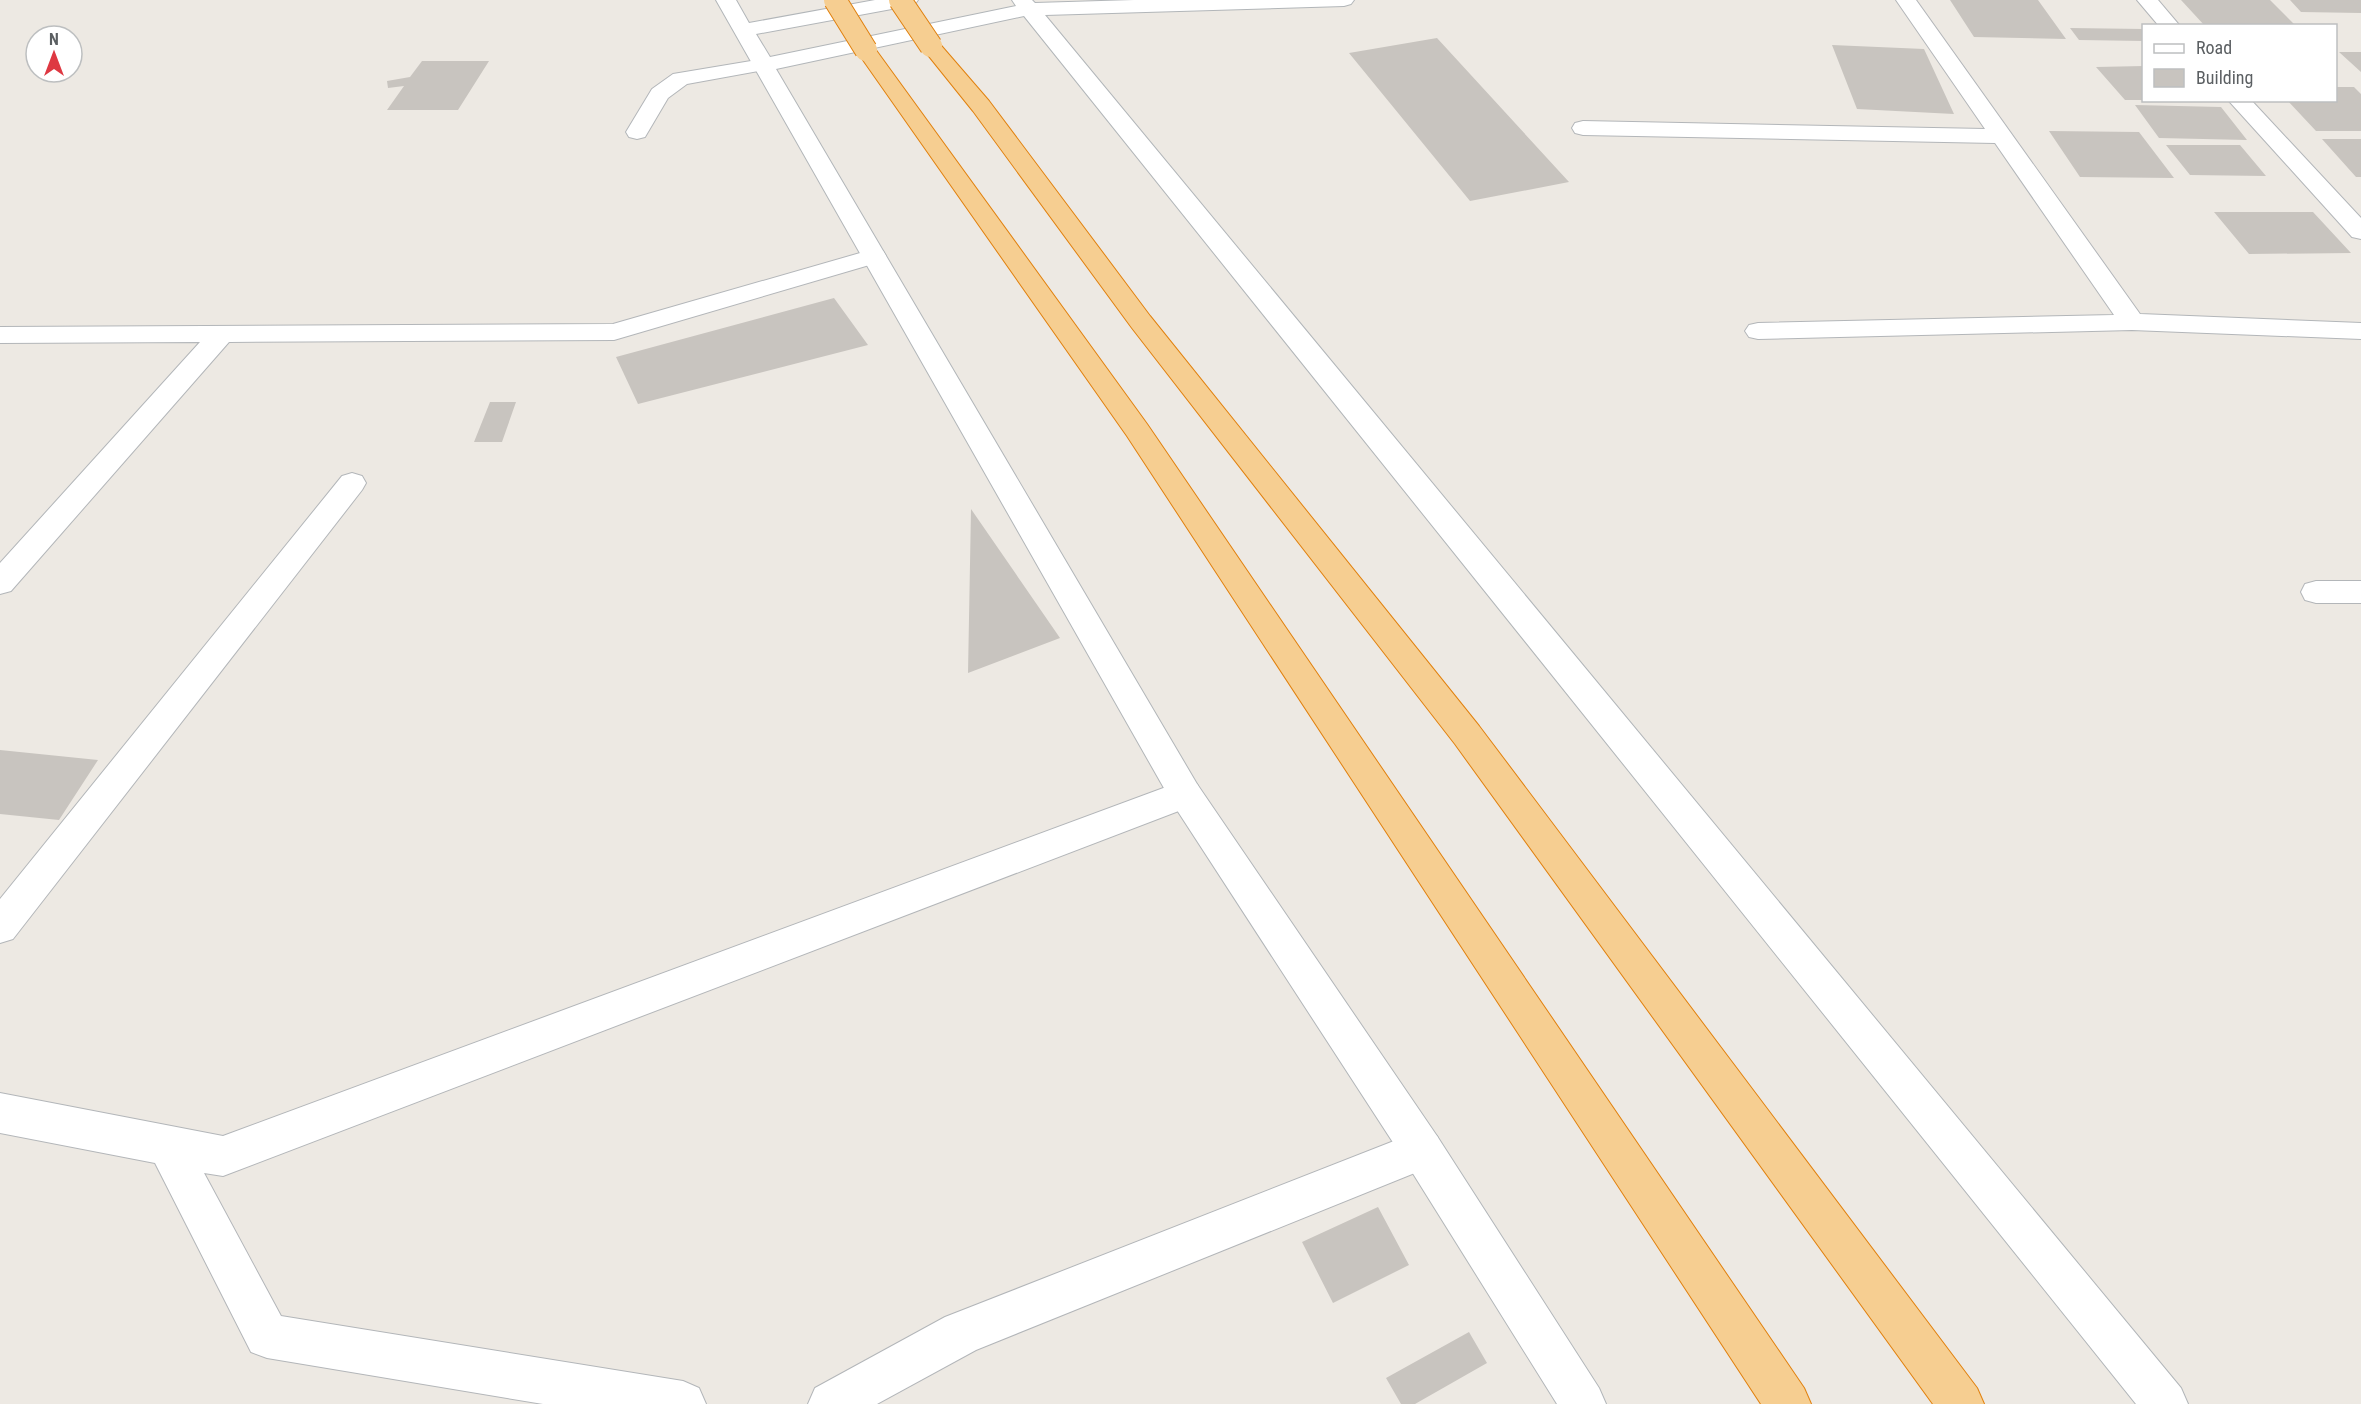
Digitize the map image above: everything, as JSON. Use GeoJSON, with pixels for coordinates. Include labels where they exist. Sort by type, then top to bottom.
{"type":"FeatureCollection","features":[{"type":"Feature","properties":{"kind":"highway"},"geometry":{"type":"LineString","coordinates":[[835,0],[866,50],[1137,430],[1788,1404]]}},
{"type":"Feature","properties":{"kind":"highway"},"geometry":{"type":"LineString","coordinates":[[900,0],[931,46],[981,106],[1141,322],[1467,735],[1961,1404]]}},
{"type":"Feature","properties":{"kind":"street"},"geometry":{"type":"LineString","coordinates":[[726,0],[1185,794],[1422,1150],[1583,1404]]}},
{"type":"Feature","properties":{"kind":"street"},"geometry":{"type":"LineString","coordinates":[[743,30],[908,0]]}},
{"type":"Feature","properties":{"kind":"street"},"geometry":{"type":"LineString","coordinates":[[637,132],[660,94],[681,79],[763,65],[1026,5],[1344,0]]}},
{"type":"Feature","properties":{"kind":"street"},"geometry":{"type":"LineString","coordinates":[[1906,0],[2132,322]]}},
{"type":"Feature","properties":{"kind":"street"},"geometry":{"type":"LineString","coordinates":[[2146,0],[2168,24]]}},
{"type":"Feature","properties":{"kind":"street"},"geometry":{"type":"LineString","coordinates":[[1026,5],[2165,1404]]}},
{"type":"Feature","properties":{"kind":"street"},"geometry":{"type":"LineString","coordinates":[[2242,102],[2361,232]]}},
{"type":"Feature","properties":{"kind":"street"},"geometry":{"type":"LineString","coordinates":[[1583,128],[2003,136]]}},
{"type":"Feature","properties":{"kind":"street"},"geometry":{"type":"LineString","coordinates":[[0,335],[614,332],[874,256]]}},
{"type":"Feature","properties":{"kind":"street"},"geometry":{"type":"LineString","coordinates":[[1758,331],[2132,322],[2361,332]]}},
{"type":"Feature","properties":{"kind":"street"},"geometry":{"type":"LineString","coordinates":[[0,583],[222,334]]}},
{"type":"Feature","properties":{"kind":"street"},"geometry":{"type":"LineString","coordinates":[[0,927],[352,483]]}},
{"type":"Feature","properties":{"kind":"street"},"geometry":{"type":"LineString","coordinates":[[2316,592],[2361,592]]}},
{"type":"Feature","properties":{"kind":"street"},"geometry":{"type":"LineString","coordinates":[[0,1113],[223,1156],[1185,794]]}},
{"type":"Feature","properties":{"kind":"street"},"geometry":{"type":"LineString","coordinates":[[168,1146],[267,1336],[683,1404]]}},
{"type":"Feature","properties":{"kind":"street"},"geometry":{"type":"LineString","coordinates":[[831,1404],[961,1333],[1422,1150]]}},
{"type":"Feature","properties":{"kind":"building"},"geometry":{"type":"Polygon","coordinates":[[[1950,0],[2038,0],[2066,39],[1974,37],[1950,0]]]}},
{"type":"Feature","properties":{"kind":"building"},"geometry":{"type":"Polygon","coordinates":[[[2181,0],[2270,0],[2294,24],[2203,24],[2181,0]]]}},
{"type":"Feature","properties":{"kind":"building"},"geometry":{"type":"Polygon","coordinates":[[[2290,0],[2361,0],[2361,13],[2301,12],[2290,0]]]}},
{"type":"Feature","properties":{"kind":"building"},"geometry":{"type":"Polygon","coordinates":[[[2070,28],[2142,29],[2142,41],[2079,40],[2070,28]]]}},
{"type":"Feature","properties":{"kind":"building"},"geometry":{"type":"Polygon","coordinates":[[[1437,38],[1569,182],[1470,201],[1349,53],[1437,38]]]}},
{"type":"Feature","properties":{"kind":"building"},"geometry":{"type":"Polygon","coordinates":[[[1832,45],[1924,49],[1954,114],[1857,109],[1832,45]]]}},
{"type":"Feature","properties":{"kind":"building"},"geometry":{"type":"Polygon","coordinates":[[[2339,52],[2361,52],[2361,72],[2339,52]]]}},
{"type":"Feature","properties":{"kind":"building"},"geometry":{"type":"Polygon","coordinates":[[[422,61],[489,61],[458,110],[387,110],[404,86],[388,88],[387,81],[410,77],[422,61]]]}},
{"type":"Feature","properties":{"kind":"building"},"geometry":{"type":"Polygon","coordinates":[[[2142,66],[2142,100],[2125,100],[2096,67],[2142,66]]]}},
{"type":"Feature","properties":{"kind":"building"},"geometry":{"type":"Polygon","coordinates":[[[2337,87],[2354,87],[2361,94],[2361,131],[2316,131],[2289,102],[2337,102],[2337,87]]]}},
{"type":"Feature","properties":{"kind":"building"},"geometry":{"type":"Polygon","coordinates":[[[2135,105],[2221,107],[2247,140],[2159,138],[2135,105]]]}},
{"type":"Feature","properties":{"kind":"building"},"geometry":{"type":"Polygon","coordinates":[[[2049,131],[2139,132],[2174,178],[2080,177],[2049,131]]]}},
{"type":"Feature","properties":{"kind":"building"},"geometry":{"type":"Polygon","coordinates":[[[2322,139],[2361,139],[2361,177],[2356,177],[2322,139]]]}},
{"type":"Feature","properties":{"kind":"building"},"geometry":{"type":"Polygon","coordinates":[[[2166,145],[2240,145],[2266,176],[2190,175],[2166,145]]]}},
{"type":"Feature","properties":{"kind":"building"},"geometry":{"type":"Polygon","coordinates":[[[2214,212],[2313,212],[2351,253],[2249,254],[2214,212]]]}},
{"type":"Feature","properties":{"kind":"building"},"geometry":{"type":"Polygon","coordinates":[[[834,298],[868,345],[638,404],[616,357],[834,298]]]}},
{"type":"Feature","properties":{"kind":"building"},"geometry":{"type":"Polygon","coordinates":[[[490,402],[516,402],[502,442],[474,442],[490,402]]]}},
{"type":"Feature","properties":{"kind":"building"},"geometry":{"type":"Polygon","coordinates":[[[971,509],[1060,638],[968,673],[971,509]]]}},
{"type":"Feature","properties":{"kind":"building"},"geometry":{"type":"Polygon","coordinates":[[[0,750],[98,760],[59,820],[0,814],[0,750]]]}},
{"type":"Feature","properties":{"kind":"building"},"geometry":{"type":"Polygon","coordinates":[[[1378,1207],[1409,1265],[1333,1303],[1302,1242],[1378,1207]]]}},
{"type":"Feature","properties":{"kind":"building"},"geometry":{"type":"Polygon","coordinates":[[[1469,1332],[1487,1363],[1415,1404],[1401,1404],[1386,1378],[1469,1332]]]}}]}
